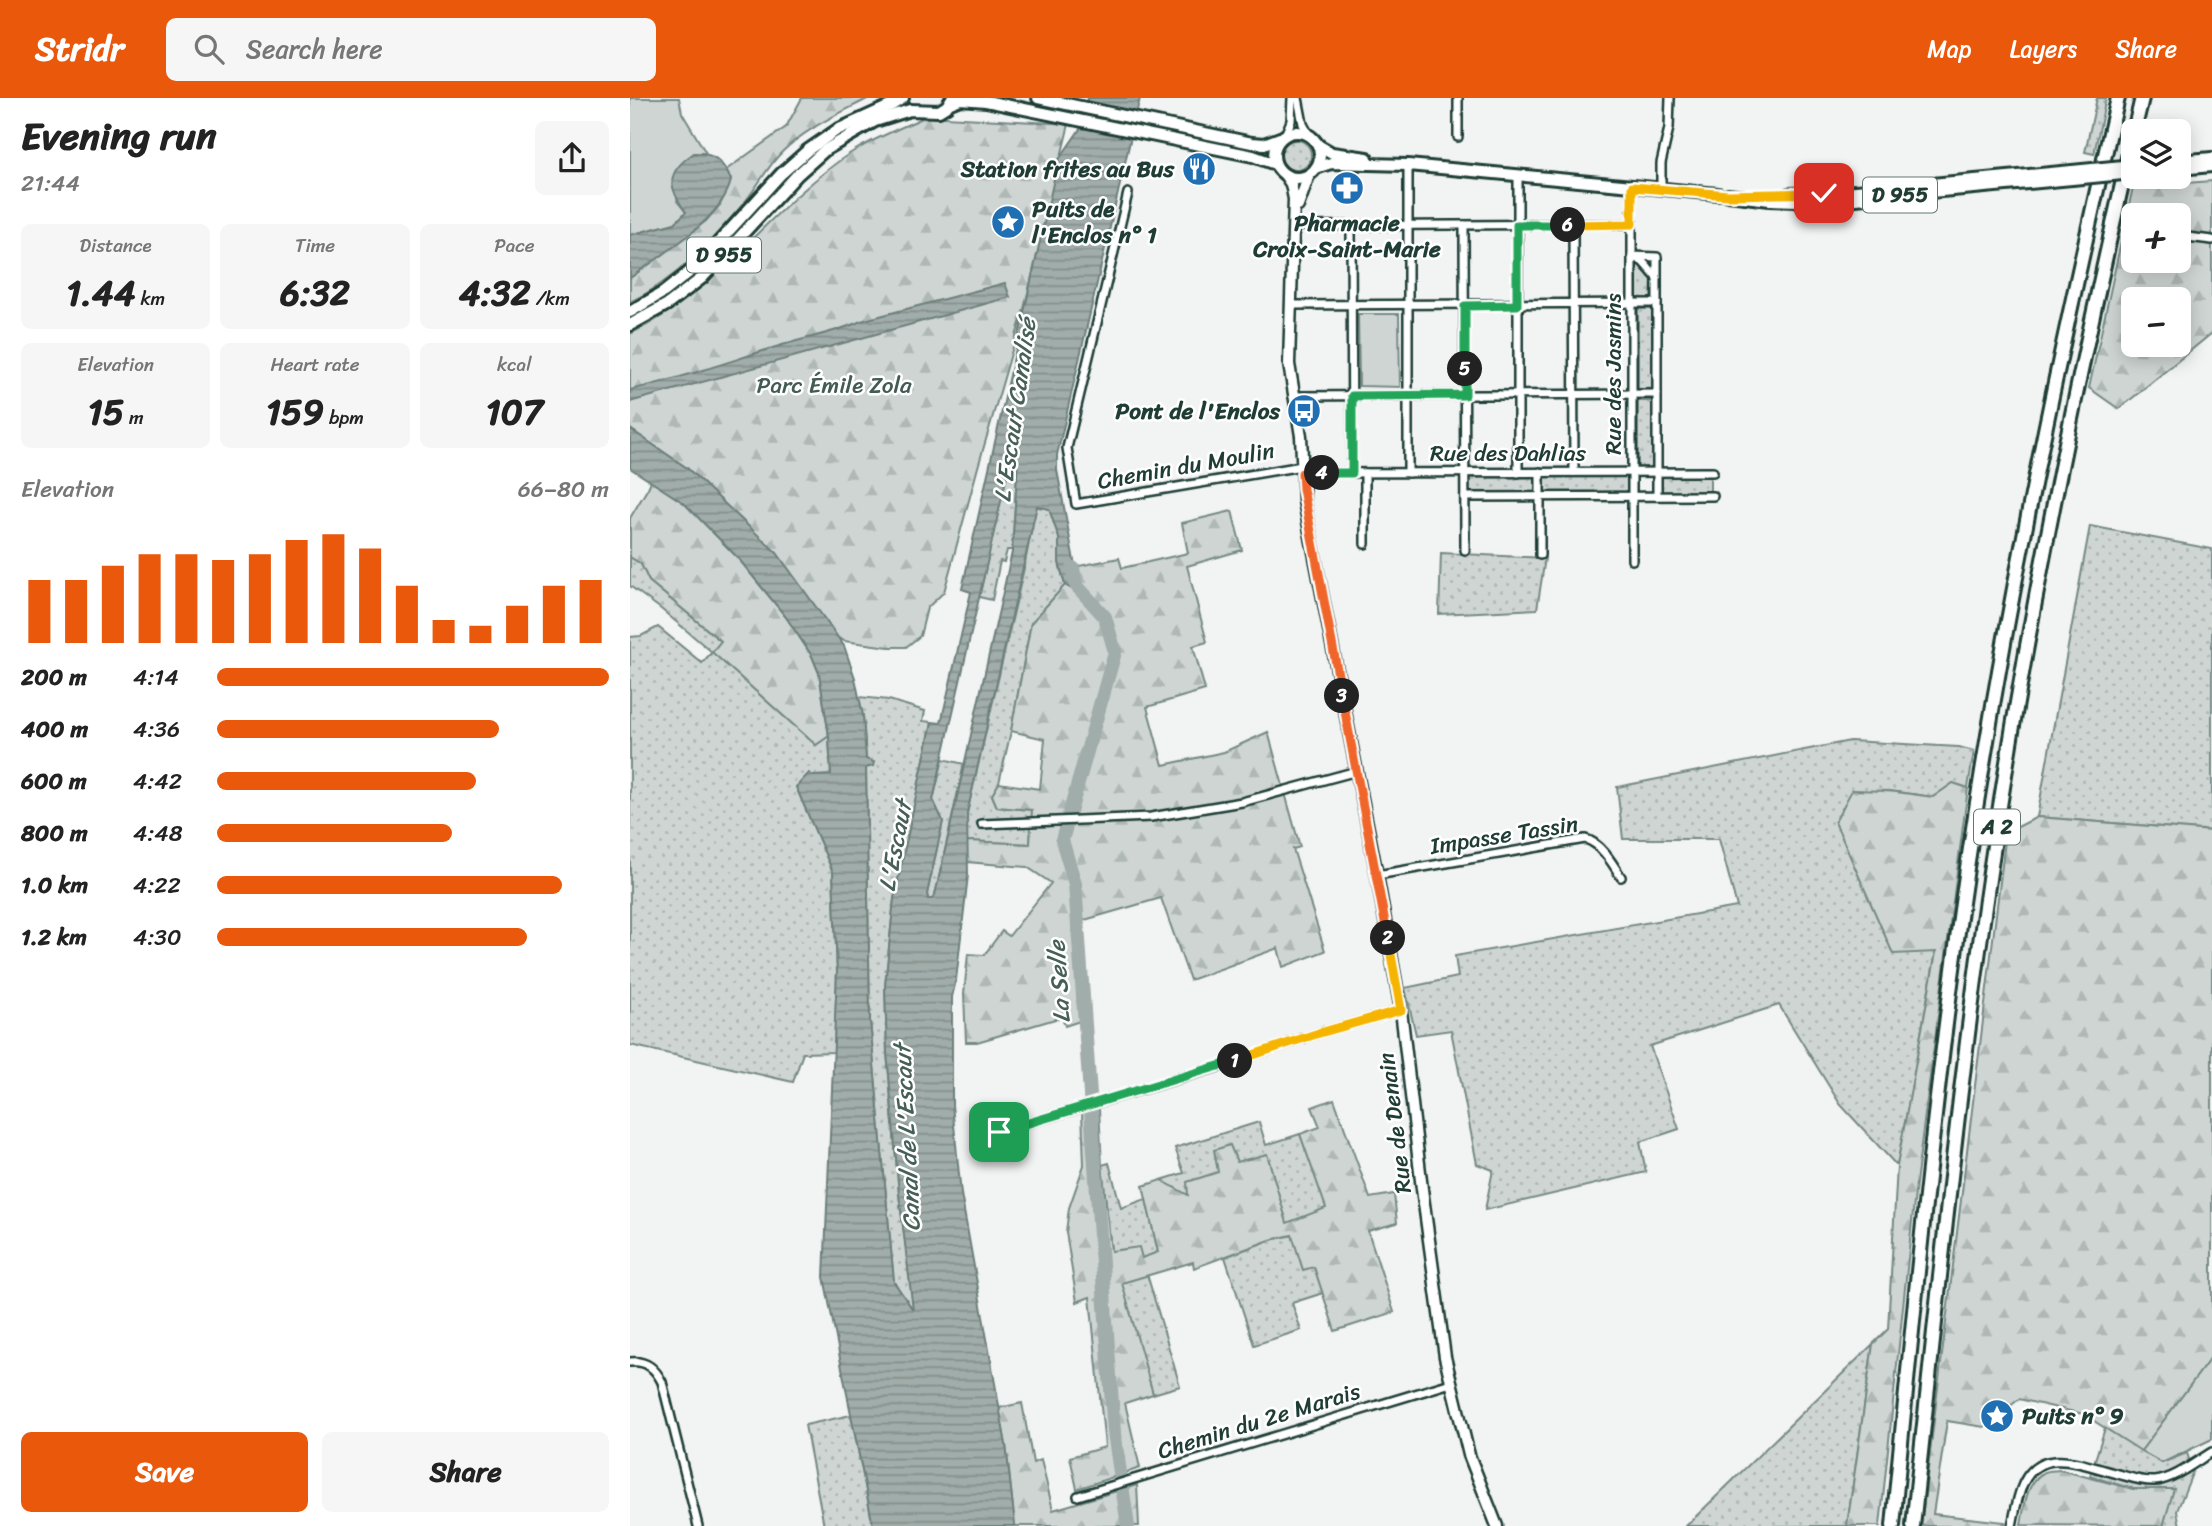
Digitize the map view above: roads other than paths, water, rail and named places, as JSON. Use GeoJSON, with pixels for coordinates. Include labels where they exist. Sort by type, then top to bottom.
{"type":"FeatureCollection","features":[{"type":"Feature","properties":{"kind":"highway","name":"A 2"},"geometry":{"type":"LineString","coordinates":[[1893,1526],[1941,1056],[1982,768],[2042,442],[2118,98]]}},
{"type":"Feature","properties":{"kind":"highway","name":"A 2"},"geometry":{"type":"LineString","coordinates":[[2137,119],[2142,98]]}},
{"type":"Feature","properties":{"kind":"highway","name":"A 2"},"geometry":{"type":"LineString","coordinates":[[1913,1526],[1965,1057],[2000,808],[2057,485],[2122,189]]}},
{"type":"Feature","properties":{"kind":"main road","name":"D 955"},"geometry":{"type":"LineString","coordinates":[[630,312],[672,286],[697,266],[788,167],[817,143],[844,126],[902,98]]}},
{"type":"Feature","properties":{"kind":"main road"},"geometry":{"type":"LineString","coordinates":[[912,98],[923,110],[936,112],[951,101],[974,99],[1074,118],[1253,156],[1275,164],[1285,175],[1296,178],[1313,171],[1320,158],[1318,145],[1309,135],[1297,131],[1268,143],[1257,143],[1038,98]]}},
{"type":"Feature","properties":{"kind":"main road","name":"D 955"},"geometry":{"type":"LineString","coordinates":[[630,325],[668,304],[702,278],[790,182],[825,150],[883,118],[910,110],[923,110]]}},
{"type":"Feature","properties":{"kind":"main road"},"geometry":{"type":"LineString","coordinates":[[1275,164],[1274,150],[1282,137]]}},
{"type":"Feature","properties":{"kind":"main road","name":"D 955"},"geometry":{"type":"LineString","coordinates":[[1318,145],[1332,153],[1408,166]]}},
{"type":"Feature","properties":{"kind":"main road"},"geometry":{"type":"LineString","coordinates":[[2191,160],[2212,158]]}},
{"type":"Feature","properties":{"kind":"main road","name":"D 955"},"geometry":{"type":"LineString","coordinates":[[1313,171],[1331,163],[1408,166],[1723,195],[1845,192],[2121,173]]}},
{"type":"Feature","properties":{"kind":"main road"},"geometry":{"type":"LineString","coordinates":[[2191,168],[2212,166]]}},
{"type":"Feature","properties":{"kind":"main road","name":"D 955"},"geometry":{"type":"LineString","coordinates":[[2072,175],[2121,167]]}},
{"type":"Feature","properties":{"kind":"street"},"geometry":{"type":"LineString","coordinates":[[1295,98],[1309,135]]}},
{"type":"Feature","properties":{"kind":"street"},"geometry":{"type":"LineString","coordinates":[[1282,137],[1291,121],[1295,98]]}},
{"type":"Feature","properties":{"kind":"street"},"geometry":{"type":"LineString","coordinates":[[1458,98],[1458,137]]}},
{"type":"Feature","properties":{"kind":"street"},"geometry":{"type":"LineString","coordinates":[[1661,190],[1661,163],[1669,128],[1670,98]]}},
{"type":"Feature","properties":{"kind":"street"},"geometry":{"type":"LineString","coordinates":[[1408,166],[1408,473]]}},
{"type":"Feature","properties":{"kind":"street"},"geometry":{"type":"LineString","coordinates":[[1294,223],[1313,171]]}},
{"type":"Feature","properties":{"kind":"street"},"geometry":{"type":"LineString","coordinates":[[1285,175],[1294,193],[1294,223]]}},
{"type":"Feature","properties":{"kind":"street"},"geometry":{"type":"LineString","coordinates":[[1518,176],[1518,472]]}},
{"type":"Feature","properties":{"kind":"street","name":"Rue des Jasmins"},"geometry":{"type":"LineString","coordinates":[[1632,187],[1632,560]]}},
{"type":"Feature","properties":{"kind":"street","name":"Chemin du Moulin"},"geometry":{"type":"LineString","coordinates":[[1128,193],[1068,444],[1067,456],[1076,505],[1302,470]]}},
{"type":"Feature","properties":{"kind":"street"},"geometry":{"type":"LineString","coordinates":[[1294,223],[1632,224]]}},
{"type":"Feature","properties":{"kind":"street","name":"Rue de Denain"},"geometry":{"type":"LineString","coordinates":[[1294,223],[1289,364],[1300,430],[1304,501],[1401,1010],[1437,1308],[1451,1383],[1476,1475],[1497,1526]]}},
{"type":"Feature","properties":{"kind":"street"},"geometry":{"type":"LineString","coordinates":[[1351,225],[1352,473]]}},
{"type":"Feature","properties":{"kind":"street"},"geometry":{"type":"LineString","coordinates":[[1464,225],[1465,550]]}},
{"type":"Feature","properties":{"kind":"street"},"geometry":{"type":"LineString","coordinates":[[1573,225],[1574,472]]}},
{"type":"Feature","properties":{"kind":"street"},"geometry":{"type":"LineString","coordinates":[[2191,237],[2212,240]]}},
{"type":"Feature","properties":{"kind":"street"},"geometry":{"type":"LineString","coordinates":[[1632,256],[1657,257],[1657,496]]}},
{"type":"Feature","properties":{"kind":"street"},"geometry":{"type":"LineString","coordinates":[[1632,256],[1643,262],[1657,278]]}},
{"type":"Feature","properties":{"kind":"street"},"geometry":{"type":"LineString","coordinates":[[1290,305],[1657,303]]}},
{"type":"Feature","properties":{"kind":"street"},"geometry":{"type":"LineString","coordinates":[[1293,396],[1657,394]]}},
{"type":"Feature","properties":{"kind":"street","name":"Rue des Dahlias"},"geometry":{"type":"LineString","coordinates":[[1302,470],[1352,473],[1713,472]]}},
{"type":"Feature","properties":{"kind":"street"},"geometry":{"type":"LineString","coordinates":[[1540,472],[1540,555]]}},
{"type":"Feature","properties":{"kind":"street"},"geometry":{"type":"LineString","coordinates":[[1365,473],[1365,544]]}},
{"type":"Feature","properties":{"kind":"street"},"geometry":{"type":"LineString","coordinates":[[1465,497],[1713,496]]}},
{"type":"Feature","properties":{"kind":"street"},"geometry":{"type":"LineString","coordinates":[[982,824],[1142,818],[1232,804],[1357,771]]}},
{"type":"Feature","properties":{"kind":"street","name":"Impasse Tassin"},"geometry":{"type":"LineString","coordinates":[[1377,875],[1585,839],[1597,845],[1621,877]]}},
{"type":"Feature","properties":{"kind":"street"},"geometry":{"type":"LineString","coordinates":[[999,1132],[1401,1010]]}},
{"type":"Feature","properties":{"kind":"street"},"geometry":{"type":"LineString","coordinates":[[630,1362],[647,1364],[659,1376],[664,1388],[698,1526]]}},
{"type":"Feature","properties":{"kind":"street","name":"Chemin du 2e Marais"},"geometry":{"type":"LineString","coordinates":[[1079,1496],[1451,1383]]}},
{"type":"Feature","properties":{"kind":"street"},"geometry":{"type":"LineString","coordinates":[[2012,1526],[2023,1483],[2042,1463],[2066,1461],[2145,1481],[2160,1480],[2177,1473],[2212,1452]]}},
{"type":"Feature","properties":{"kind":"water"},"geometry":{"type":"Polygon","coordinates":[[[1088,98],[1140,98],[1057,455],[1057,470],[1078,582],[1074,590],[1065,585],[1059,562],[1059,538],[1049,509],[1037,506],[967,813],[968,875],[952,997],[952,1105],[961,1194],[1006,1445],[1015,1526],[873,1526],[824,1277],[837,972],[833,872],[796,787],[809,773],[813,776],[831,775],[829,736],[819,673],[812,656],[786,617],[738,558],[684,503],[630,468],[630,429],[687,468],[777,553],[844,646],[855,678],[863,716],[866,759],[874,762],[873,766],[866,768],[870,1021],[894,1282],[913,1310],[899,1194],[887,1052],[885,986],[894,899],[932,722],[941,723],[971,592],[962,589],[1058,161],[1080,129],[1088,98]],[[1012,453],[933,800],[943,821],[928,899],[935,895],[1012,552],[1017,455],[1012,453]]]}},
{"type":"Feature","properties":{"kind":"water"},"geometry":{"type":"Polygon","coordinates":[[[694,153],[713,157],[721,163],[731,180],[726,194],[704,222],[630,278],[630,235],[675,223],[686,212],[675,194],[672,180],[678,167],[694,153]]]}},
{"type":"Feature","properties":{"kind":"water"},"geometry":{"type":"Polygon","coordinates":[[[1005,283],[1010,297],[630,402],[630,390],[842,329],[861,321],[1005,283]]]}},
{"type":"Feature","properties":{"kind":"waterway","name":"La Selle"},"geometry":{"type":"LineString","coordinates":[[1073,568],[1076,585],[1105,617],[1115,652],[1062,840],[1075,884],[1114,1432],[1128,1526]]}},
{"type":"Feature","properties":{"kind":"place","name":"Station frites au Bus"},"geometry":{"type":"Point","coordinates":[1199,169]}},
{"type":"Feature","properties":{"kind":"place","name":"Pharmacie Croix-Saint-Marie"},"geometry":{"type":"Point","coordinates":[1347,188]}},
{"type":"Feature","properties":{"kind":"place","name":"Puits de l'Enclos n° 1"},"geometry":{"type":"Point","coordinates":[1008,222]}},
{"type":"Feature","properties":{"kind":"place","name":"Pont de l'Enclos"},"geometry":{"type":"Point","coordinates":[1304,411]}},
{"type":"Feature","properties":{"kind":"place","name":"Puits n° 9"},"geometry":{"type":"Point","coordinates":[1997,1416]}},
{"type":"Feature","properties":{"kind":"park label","name":"Parc Émile Zola"},"geometry":{"type":"Point","coordinates":[834,385]}},
{"type":"Feature","properties":{"kind":"water label","name":"L'Escaut Canalisé"},"geometry":{"type":"Point","coordinates":[1015,410]}},
{"type":"Feature","properties":{"kind":"water label","name":"L'Escaut"},"geometry":{"type":"Point","coordinates":[895,846]}},
{"type":"Feature","properties":{"kind":"water label","name":"Canal de L'Escaut"},"geometry":{"type":"Point","coordinates":[907,1138]}}]}
